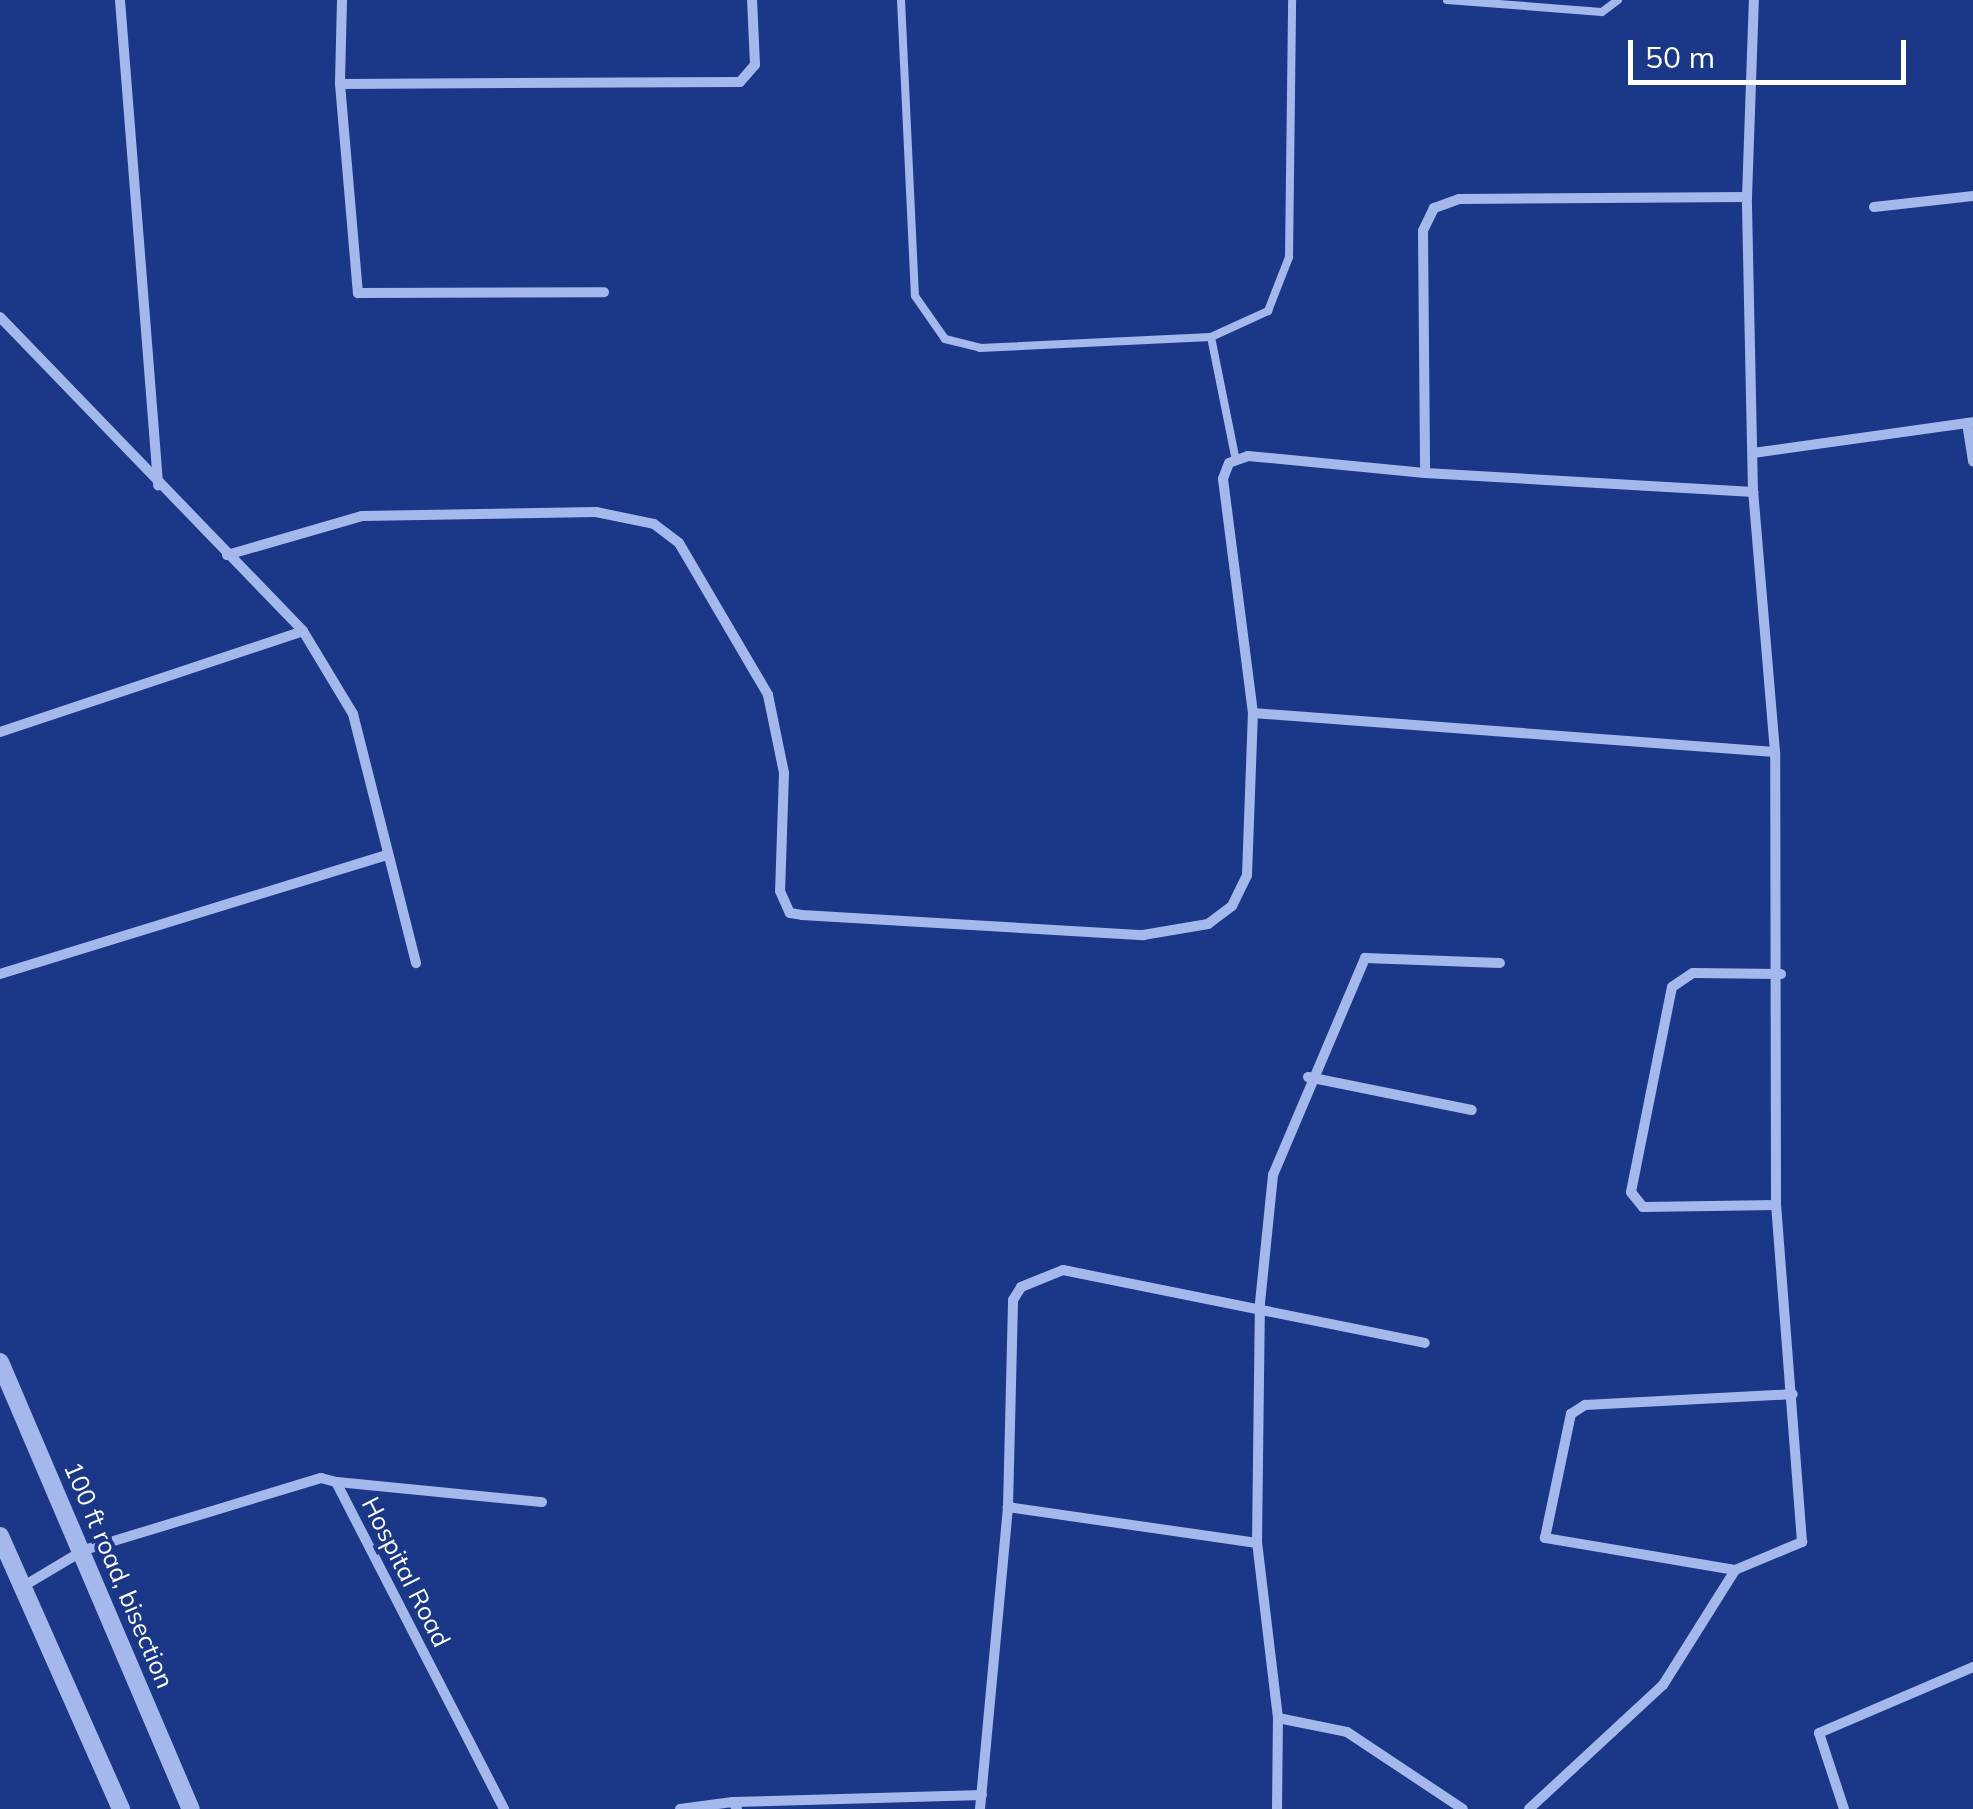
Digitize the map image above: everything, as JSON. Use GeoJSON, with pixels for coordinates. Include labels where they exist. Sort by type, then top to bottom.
{"type":"FeatureCollection","features":[{"type":"Feature","properties":{"kind":"street"},"geometry":{"type":"LineString","coordinates":[[120,0],[158,486]]}},
{"type":"Feature","properties":{"kind":"street"},"geometry":{"type":"LineString","coordinates":[[342,0],[340,84],[358,293],[604,292]]}},
{"type":"Feature","properties":{"kind":"street"},"geometry":{"type":"LineString","coordinates":[[340,84],[740,82],[755,65],[752,0]]}},
{"type":"Feature","properties":{"kind":"street"},"geometry":{"type":"LineString","coordinates":[[1754,0],[1748,197],[1754,492],[1776,752],[1781,974],[1776,1204],[1793,1394],[1802,1542],[1734,1570],[1545,1538],[1571,1414],[1584,1405],[1793,1394]]}},
{"type":"Feature","properties":{"kind":"street"},"geometry":{"type":"LineString","coordinates":[[1874,207],[1973,196]]}},
{"type":"Feature","properties":{"kind":"street"},"geometry":{"type":"LineString","coordinates":[[1425,473],[1423,230],[1434,208],[1459,199],[1748,197]]}},
{"type":"Feature","properties":{"kind":"street"},"geometry":{"type":"LineString","coordinates":[[0,317],[158,486],[303,630],[353,714],[416,963]]}},
{"type":"Feature","properties":{"kind":"street"},"geometry":{"type":"LineString","coordinates":[[1753,454],[1970,422],[1973,462]]}},
{"type":"Feature","properties":{"kind":"street"},"geometry":{"type":"LineString","coordinates":[[227,555],[362,516],[596,512],[654,524],[679,544],[768,695],[784,773],[780,891],[790,912],[802,916],[1143,935],[1208,924],[1232,906],[1246,875],[1252,713],[1223,479],[1236,460],[1754,492]]}},
{"type":"Feature","properties":{"kind":"street"},"geometry":{"type":"LineString","coordinates":[[0,732],[303,630]]}},
{"type":"Feature","properties":{"kind":"street"},"geometry":{"type":"LineString","coordinates":[[1252,713],[1776,752]]}},
{"type":"Feature","properties":{"kind":"street"},"geometry":{"type":"LineString","coordinates":[[0,974],[388,855]]}},
{"type":"Feature","properties":{"kind":"street"},"geometry":{"type":"LineString","coordinates":[[1277,1809],[1278,1718],[1258,1543],[1260,1303],[1273,1176],[1308,1077],[1364,958],[1500,963]]}},
{"type":"Feature","properties":{"kind":"street"},"geometry":{"type":"LineString","coordinates":[[1776,1204],[1642,1208],[1631,1192],[1672,987],[1694,973],[1781,974]]}},
{"type":"Feature","properties":{"kind":"street"},"geometry":{"type":"LineString","coordinates":[[1308,1077],[1472,1110]]}},
{"type":"Feature","properties":{"kind":"street"},"geometry":{"type":"LineString","coordinates":[[980,1809],[1008,1507],[1013,1300],[1021,1287],[1062,1270],[1260,1303],[1424,1343]]}},
{"type":"Feature","properties":{"kind":"street","name":"100 ft road, bisection"},"geometry":{"type":"LineString","coordinates":[[0,1362],[84,1550],[191,1809]]}},
{"type":"Feature","properties":{"kind":"street","name":"Hospital Road"},"geometry":{"type":"LineString","coordinates":[[20,1588],[84,1550],[321,1478],[336,1482],[504,1809]]}},
{"type":"Feature","properties":{"kind":"street"},"geometry":{"type":"LineString","coordinates":[[336,1482],[542,1502]]}},
{"type":"Feature","properties":{"kind":"street"},"geometry":{"type":"LineString","coordinates":[[1008,1507],[1258,1543]]}},
{"type":"Feature","properties":{"kind":"street"},"geometry":{"type":"LineString","coordinates":[[0,1536],[122,1809]]}},
{"type":"Feature","properties":{"kind":"street"},"geometry":{"type":"LineString","coordinates":[[1529,1809],[1663,1685],[1734,1570]]}},
{"type":"Feature","properties":{"kind":"street"},"geometry":{"type":"LineString","coordinates":[[1844,1809],[1819,1732],[1973,1668]]}},
{"type":"Feature","properties":{"kind":"street"},"geometry":{"type":"LineString","coordinates":[[1278,1718],[1348,1732],[1463,1809]]}},
{"type":"Feature","properties":{"kind":"street"},"geometry":{"type":"LineString","coordinates":[[680,1809],[982,1795]]}},
{"type":"Feature","properties":{"kind":"lane"},"geometry":{"type":"LineString","coordinates":[[901,0],[915,296],[925,322],[980,348],[1211,337],[1268,311],[1288,273],[1292,0]]}},
{"type":"Feature","properties":{"kind":"lane"},"geometry":{"type":"LineString","coordinates":[[1446,0],[1602,12],[1618,0]]}},
{"type":"Feature","properties":{"kind":"lane"},"geometry":{"type":"LineString","coordinates":[[1211,337],[1236,460]]}}]}
